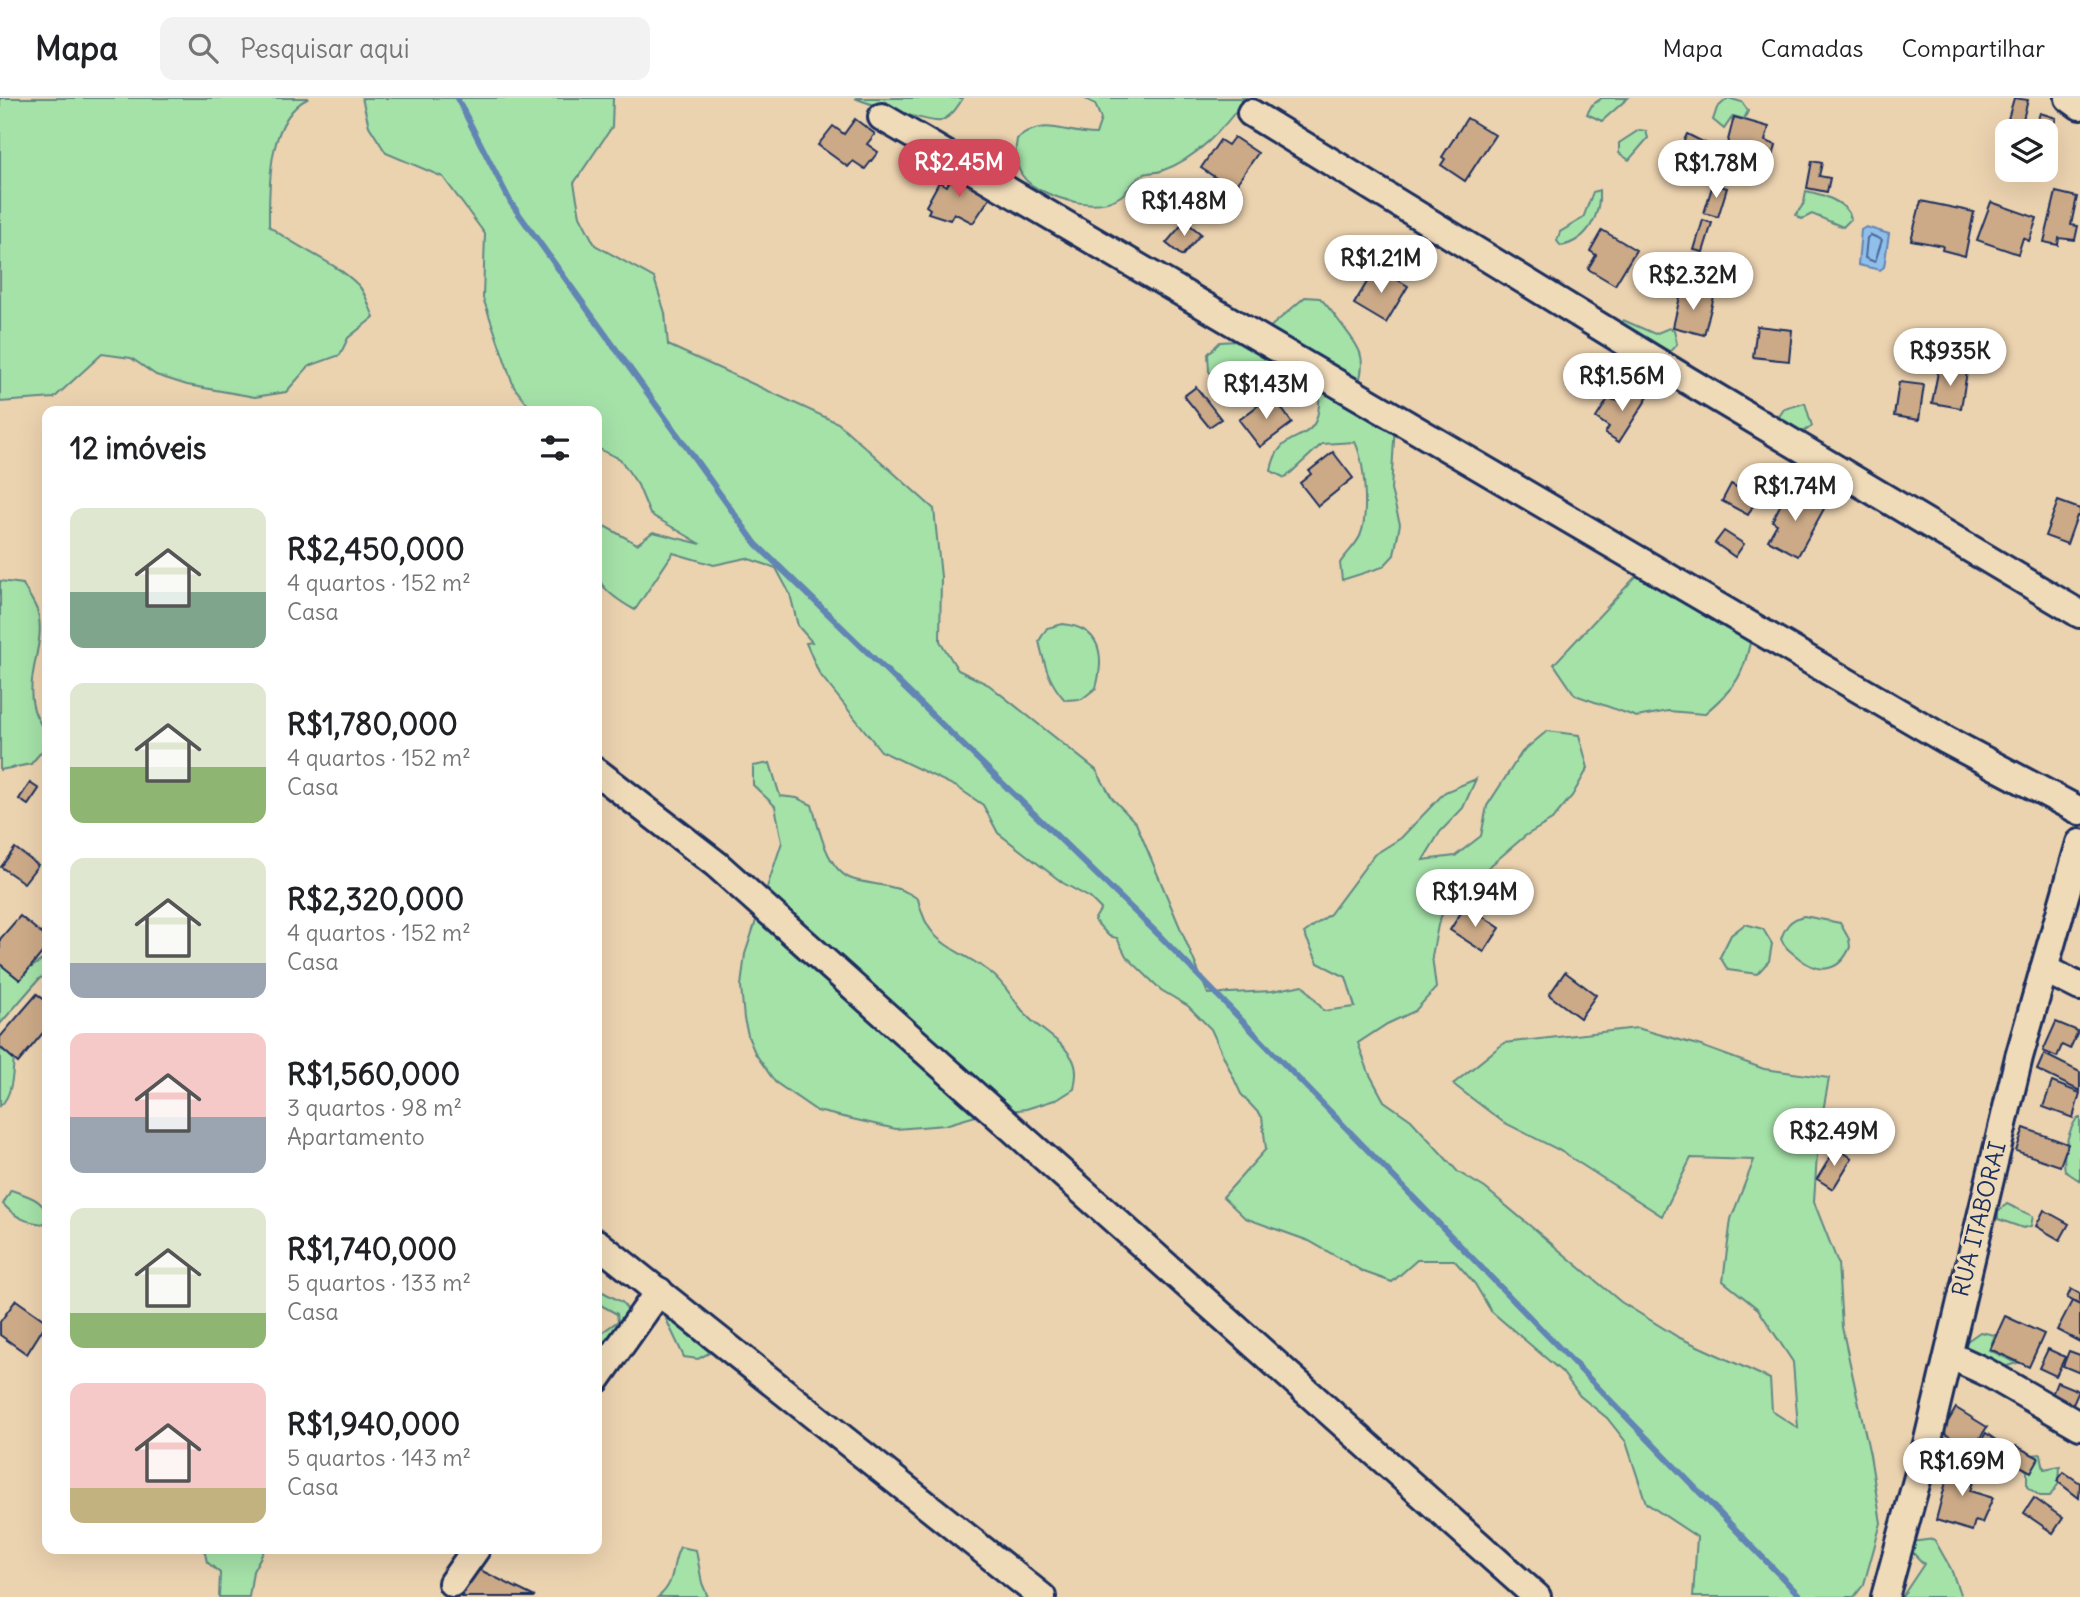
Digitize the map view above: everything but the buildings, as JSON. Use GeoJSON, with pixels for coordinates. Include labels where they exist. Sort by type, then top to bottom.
{"type":"FeatureCollection","features":[{"type":"Feature","properties":{"kind":"street"},"geometry":{"type":"LineString","coordinates":[[2069,98],[2080,106]]}},
{"type":"Feature","properties":{"kind":"street"},"geometry":{"type":"LineString","coordinates":[[1251,113],[1687,380],[2080,614]]}},
{"type":"Feature","properties":{"kind":"street"},"geometry":{"type":"LineString","coordinates":[[882,117],[1946,740],[2080,811]]}},
{"type":"Feature","properties":{"kind":"street"},"geometry":{"type":"LineString","coordinates":[[602,776],[716,864],[1537,1597]]}},
{"type":"Feature","properties":{"kind":"street","name":"RUA ITABORAI"},"geometry":{"type":"LineString","coordinates":[[1885,1597],[1949,1355],[1978,1218],[2080,843]]}},
{"type":"Feature","properties":{"kind":"street"},"geometry":{"type":"LineString","coordinates":[[2044,969],[2080,987]]}},
{"type":"Feature","properties":{"kind":"street"},"geometry":{"type":"LineString","coordinates":[[602,1247],[1042,1597]]}},
{"type":"Feature","properties":{"kind":"street"},"geometry":{"type":"LineString","coordinates":[[602,1372],[659,1291]]}},
{"type":"Feature","properties":{"kind":"street"},"geometry":{"type":"LineString","coordinates":[[1949,1355],[1986,1372],[2080,1426]]}},
{"type":"Feature","properties":{"kind":"street"},"geometry":{"type":"LineString","coordinates":[[452,1583],[472,1554]]}},
{"type":"Feature","properties":{"kind":"green space"},"geometry":{"type":"Polygon","coordinates":[[[0,98],[309,98],[295,108],[278,137],[273,154],[269,192],[269,226],[336,267],[356,283],[374,317],[348,338],[340,355],[309,366],[286,392],[255,397],[187,385],[156,375],[131,358],[102,354],[54,398],[0,402],[0,98]]]}},
{"type":"Feature","properties":{"kind":"green space"},"geometry":{"type":"Polygon","coordinates":[[[362,98],[613,98],[612,127],[574,183],[580,216],[595,245],[654,278],[665,313],[668,345],[838,423],[934,509],[941,577],[940,641],[958,670],[989,685],[1096,770],[1112,798],[1136,823],[1208,994],[1272,991],[1303,985],[1324,1011],[1355,1007],[1346,977],[1318,963],[1304,933],[1330,914],[1374,855],[1401,838],[1445,792],[1476,779],[1463,808],[1440,832],[1423,860],[1455,856],[1481,836],[1487,806],[1522,752],[1547,731],[1579,735],[1588,768],[1572,796],[1552,820],[1525,836],[1476,878],[1449,896],[1438,925],[1432,956],[1436,988],[1415,1011],[1387,1024],[1358,1043],[1369,1073],[1384,1101],[1411,1120],[1458,1172],[1485,1188],[1621,1302],[1678,1337],[1770,1379],[1772,1411],[1798,1428],[1793,1362],[1758,1309],[1723,1281],[1731,1219],[1754,1160],[1691,1158],[1662,1216],[1559,1150],[1503,1122],[1453,1084],[1504,1043],[1637,1028],[1701,1046],[1764,1069],[1829,1078],[1818,1139],[1814,1202],[1838,1263],[1842,1327],[1870,1455],[1881,1523],[1864,1584],[1854,1597],[1693,1597],[1697,1537],[1646,1503],[1626,1442],[1607,1418],[1580,1396],[1562,1372],[1491,1311],[1475,1284],[1454,1260],[1417,1260],[1392,1282],[1364,1272],[1309,1241],[1245,1218],[1223,1197],[1266,1149],[1262,1117],[1241,1094],[1211,1029],[1188,1006],[1161,990],[1126,956],[1117,938],[1109,936],[1094,920],[1101,909],[1090,898],[1063,883],[998,833],[983,805],[957,787],[881,751],[819,673],[806,643],[812,642],[798,626],[790,594],[776,568],[746,558],[714,565],[673,553],[635,610],[608,592],[602,584],[602,525],[637,544],[653,532],[701,544],[650,514],[638,485],[620,459],[602,450],[602,406],[529,406],[514,387],[483,298],[485,234],[443,177],[386,153],[369,126],[362,98]]]}},
{"type":"Feature","properties":{"kind":"green space"},"geometry":{"type":"Polygon","coordinates":[[[855,98],[963,98],[951,115],[934,121],[855,98]]]}},
{"type":"Feature","properties":{"kind":"green space"},"geometry":{"type":"Polygon","coordinates":[[[1084,98],[1246,98],[1219,131],[1198,151],[1174,166],[1141,176],[1121,196],[1111,201],[1090,204],[1057,197],[1031,185],[1021,174],[1016,161],[1017,139],[1027,132],[1046,127],[1096,134],[1101,119],[1095,104],[1084,98]]]}},
{"type":"Feature","properties":{"kind":"green space"},"geometry":{"type":"Polygon","coordinates":[[[1602,98],[1628,98],[1602,121],[1587,114],[1592,105],[1602,98]]]}},
{"type":"Feature","properties":{"kind":"green space"},"geometry":{"type":"Polygon","coordinates":[[[1728,98],[1742,102],[1748,111],[1744,119],[1733,116],[1724,129],[1713,120],[1717,108],[1728,98]]]}},
{"type":"Feature","properties":{"kind":"green space"},"geometry":{"type":"Polygon","coordinates":[[[1639,130],[1646,131],[1648,138],[1629,160],[1619,153],[1619,143],[1639,130]]]}},
{"type":"Feature","properties":{"kind":"green space"},"geometry":{"type":"Polygon","coordinates":[[[1599,190],[1598,209],[1590,226],[1578,239],[1561,246],[1557,241],[1560,232],[1583,218],[1593,192],[1599,190]]]}},
{"type":"Feature","properties":{"kind":"green space"},"geometry":{"type":"Polygon","coordinates":[[[1806,191],[1839,203],[1851,219],[1843,227],[1812,214],[1802,219],[1796,215],[1804,203],[1806,191]]]}},
{"type":"Feature","properties":{"kind":"green space"},"geometry":{"type":"Polygon","coordinates":[[[1305,297],[1320,298],[1353,339],[1360,351],[1362,365],[1359,382],[1395,424],[1391,490],[1400,524],[1394,555],[1383,567],[1342,580],[1340,563],[1356,543],[1363,527],[1363,475],[1355,442],[1322,444],[1285,478],[1271,471],[1280,449],[1306,432],[1316,420],[1319,403],[1318,375],[1280,358],[1266,364],[1254,375],[1254,391],[1241,400],[1226,397],[1209,371],[1208,354],[1220,342],[1237,341],[1268,329],[1305,297]]]}},
{"type":"Feature","properties":{"kind":"green space"},"geometry":{"type":"Polygon","coordinates":[[[1623,320],[1655,334],[1669,328],[1674,330],[1677,344],[1665,357],[1619,327],[1623,320]]]}},
{"type":"Feature","properties":{"kind":"green space"},"geometry":{"type":"Polygon","coordinates":[[[1805,403],[1812,426],[1802,433],[1776,421],[1784,409],[1805,403]]]}},
{"type":"Feature","properties":{"kind":"green space"},"geometry":{"type":"Polygon","coordinates":[[[1640,572],[1752,633],[1746,660],[1737,679],[1724,696],[1704,714],[1668,711],[1637,717],[1575,695],[1554,664],[1640,572]]]}},
{"type":"Feature","properties":{"kind":"green space"},"geometry":{"type":"Polygon","coordinates":[[[0,581],[23,584],[38,613],[40,625],[32,698],[42,727],[42,751],[31,764],[0,770],[0,581]]]}},
{"type":"Feature","properties":{"kind":"green space"},"geometry":{"type":"Polygon","coordinates":[[[1063,624],[1076,627],[1093,637],[1100,654],[1096,688],[1082,699],[1065,700],[1059,694],[1043,658],[1039,641],[1047,628],[1063,624]]]}},
{"type":"Feature","properties":{"kind":"green space"},"geometry":{"type":"Polygon","coordinates":[[[770,763],[780,796],[797,798],[812,805],[821,837],[837,869],[855,880],[895,888],[918,899],[923,915],[936,937],[996,977],[1029,1018],[1068,1052],[1076,1070],[1074,1089],[1058,1099],[1026,1109],[979,1115],[945,1125],[896,1129],[817,1111],[775,1082],[755,1053],[749,1039],[741,986],[745,954],[782,842],[775,806],[753,785],[753,766],[770,763]]]}},
{"type":"Feature","properties":{"kind":"green space"},"geometry":{"type":"Polygon","coordinates":[[[1804,916],[1840,923],[1849,939],[1850,947],[1835,966],[1822,969],[1807,964],[1789,950],[1781,939],[1789,924],[1804,916]]]}},
{"type":"Feature","properties":{"kind":"green space"},"geometry":{"type":"Polygon","coordinates":[[[1745,924],[1763,929],[1772,944],[1769,961],[1757,974],[1728,970],[1720,957],[1731,935],[1745,924]]]}},
{"type":"Feature","properties":{"kind":"green space"},"geometry":{"type":"Polygon","coordinates":[[[0,957],[16,972],[32,967],[42,960],[42,977],[0,1024],[0,957]]]}},
{"type":"Feature","properties":{"kind":"green space"},"geometry":{"type":"Polygon","coordinates":[[[0,1049],[14,1055],[10,1089],[0,1106],[0,1049]]]}},
{"type":"Feature","properties":{"kind":"green space"},"geometry":{"type":"Polygon","coordinates":[[[2077,1118],[2080,1118],[2080,1181],[2065,1171],[2064,1165],[2066,1143],[2077,1118]]]}},
{"type":"Feature","properties":{"kind":"green space"},"geometry":{"type":"Polygon","coordinates":[[[11,1190],[29,1197],[42,1205],[42,1224],[21,1218],[3,1204],[11,1190]]]}},
{"type":"Feature","properties":{"kind":"green space"},"geometry":{"type":"Polygon","coordinates":[[[2007,1204],[2033,1216],[2031,1226],[2023,1228],[1998,1219],[1998,1211],[2007,1204]]]}},
{"type":"Feature","properties":{"kind":"green space"},"geometry":{"type":"Polygon","coordinates":[[[602,1292],[622,1302],[632,1316],[602,1361],[602,1332],[618,1321],[617,1314],[602,1306],[602,1292]]]}},
{"type":"Feature","properties":{"kind":"green space"},"geometry":{"type":"Polygon","coordinates":[[[669,1315],[713,1351],[698,1359],[684,1357],[666,1319],[669,1315]]]}},
{"type":"Feature","properties":{"kind":"green space"},"geometry":{"type":"Polygon","coordinates":[[[1980,1332],[1995,1335],[1989,1350],[2017,1363],[1997,1369],[1960,1346],[1980,1332]]]}},
{"type":"Feature","properties":{"kind":"green space"},"geometry":{"type":"Polygon","coordinates":[[[2000,1444],[2008,1445],[2019,1456],[2041,1454],[2044,1469],[2060,1466],[2059,1483],[2050,1496],[2040,1496],[2027,1487],[2027,1471],[2020,1465],[1995,1457],[2000,1444]]]}},
{"type":"Feature","properties":{"kind":"green space"},"geometry":{"type":"Polygon","coordinates":[[[1934,1539],[1951,1569],[1961,1597],[1902,1597],[1924,1564],[1903,1543],[1934,1539]]]}},
{"type":"Feature","properties":{"kind":"green space"},"geometry":{"type":"Polygon","coordinates":[[[680,1547],[696,1550],[702,1583],[708,1597],[658,1597],[671,1580],[680,1547]]]}},
{"type":"Feature","properties":{"kind":"green space"},"geometry":{"type":"Polygon","coordinates":[[[205,1554],[262,1554],[253,1571],[249,1597],[219,1597],[220,1573],[207,1562],[205,1554]]]}},
{"type":"Feature","properties":{"kind":"water"},"geometry":{"type":"Polygon","coordinates":[[[1866,227],[1889,234],[1884,267],[1880,270],[1858,265],[1861,230],[1866,227]]]}},
{"type":"Feature","properties":{"kind":"waterway"},"geometry":{"type":"LineString","coordinates":[[457,98],[511,203],[756,544],[1159,935],[1801,1597]]}}]}
